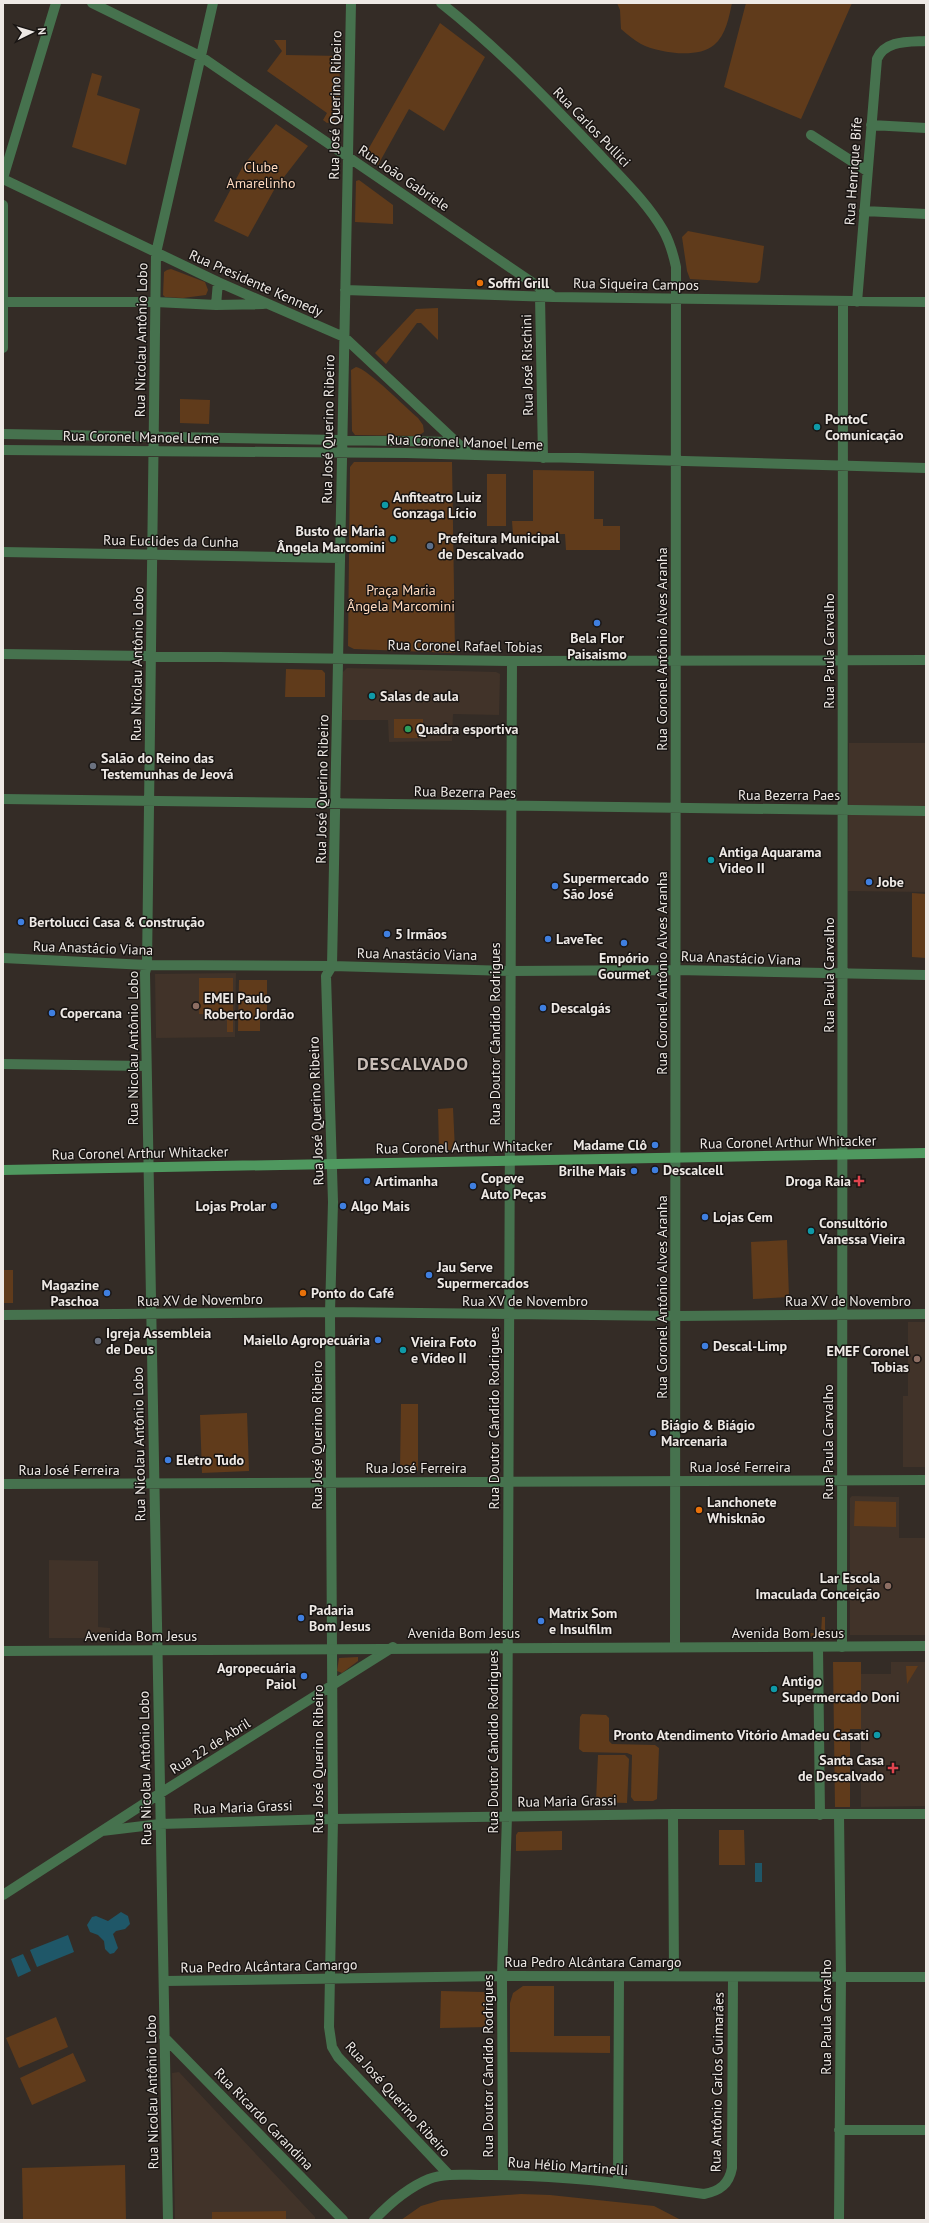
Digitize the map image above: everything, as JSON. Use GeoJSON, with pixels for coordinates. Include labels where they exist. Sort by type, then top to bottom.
{"type":"FeatureCollection","features":[{"type":"Feature","properties":{"kind":"main road","name":"Rua Coronel Arthur Whitacker"},"geometry":{"type":"LineString","coordinates":[[3,1170],[926,1153]]}},
{"type":"Feature","properties":{"kind":"street"},"geometry":{"type":"LineString","coordinates":[[3,178],[56,3]]}},
{"type":"Feature","properties":{"kind":"street","name":"Rua João Gabriele"},"geometry":{"type":"LineString","coordinates":[[92,3],[200,56],[553,297]]}},
{"type":"Feature","properties":{"kind":"street","name":"Rua Nicolau Antônio Lobo"},"geometry":{"type":"LineString","coordinates":[[168,2220],[164,2037],[165,1982],[159,1794],[144,973],[147,965],[156,253],[213,3]]}},
{"type":"Feature","properties":{"kind":"street","name":"Rua José Querino Ribeiro"},"geometry":{"type":"LineString","coordinates":[[351,3],[338,658],[337,803],[332,966],[326,976],[332,1163],[330,1312],[333,1819],[330,2038],[338,2056],[449,2175]]}},
{"type":"Feature","properties":{"kind":"street","name":"Rua Carlos Pullici"},"geometry":{"type":"LineString","coordinates":[[441,3],[470,26],[565,117],[644,202],[663,230],[672,249],[676,267],[677,299]]}},
{"type":"Feature","properties":{"kind":"street","name":"Rua Henrique Bife"},"geometry":{"type":"LineString","coordinates":[[857,302],[877,59],[880,52],[886,46],[908,42],[926,41]]}},
{"type":"Feature","properties":{"kind":"street"},"geometry":{"type":"LineString","coordinates":[[871,125],[926,128]]}},
{"type":"Feature","properties":{"kind":"street"},"geometry":{"type":"LineString","coordinates":[[811,135],[867,171]]}},
{"type":"Feature","properties":{"kind":"street","name":"Rua Presidente Kennedy"},"geometry":{"type":"LineString","coordinates":[[3,178],[218,282],[344,337],[470,455]]}},
{"type":"Feature","properties":{"kind":"street"},"geometry":{"type":"LineString","coordinates":[[3,205],[3,348]]}},
{"type":"Feature","properties":{"kind":"street"},"geometry":{"type":"LineString","coordinates":[[864,210],[926,214]]}},
{"type":"Feature","properties":{"kind":"street"},"geometry":{"type":"LineString","coordinates":[[216,305],[218,282]]}},
{"type":"Feature","properties":{"kind":"street","name":"Rua Siqueira Campos"},"geometry":{"type":"LineString","coordinates":[[345,290],[553,297],[926,302]]}},
{"type":"Feature","properties":{"kind":"street","name":"Rua José Rischini"},"geometry":{"type":"LineString","coordinates":[[540,296],[543,458]]}},
{"type":"Feature","properties":{"kind":"street","name":"Rua Coronel Antônio Alves Aranha"},"geometry":{"type":"LineString","coordinates":[[675,1647],[677,299]]}},
{"type":"Feature","properties":{"kind":"street"},"geometry":{"type":"LineString","coordinates":[[4,302],[156,302],[216,305],[267,304]]}},
{"type":"Feature","properties":{"kind":"street","name":"Rua Paula Carvalho"},"geometry":{"type":"LineString","coordinates":[[842,1647],[844,1155],[843,302]]}},
{"type":"Feature","properties":{"kind":"street","name":"Rua Coronel Manoel Leme"},"geometry":{"type":"LineString","coordinates":[[3,434],[154,438],[455,442]]}},
{"type":"Feature","properties":{"kind":"street"},"geometry":{"type":"LineString","coordinates":[[424,442],[424,454]]}},
{"type":"Feature","properties":{"kind":"street","name":"Rua Coronel Manoel Leme"},"geometry":{"type":"LineString","coordinates":[[3,450],[424,454],[926,468]]}},
{"type":"Feature","properties":{"kind":"street","name":"Rua Euclides da Cunha"},"geometry":{"type":"LineString","coordinates":[[3,552],[340,558]]}},
{"type":"Feature","properties":{"kind":"street","name":"Rua Coronel Rafael Tobias"},"geometry":{"type":"LineString","coordinates":[[3,654],[152,655],[512,662],[843,662],[926,660]]}},
{"type":"Feature","properties":{"kind":"street","name":"Rua Doutor Cândido Rodrigues"},"geometry":{"type":"LineString","coordinates":[[503,2175],[502,1976],[507,1816],[507,1482],[512,662]]}},
{"type":"Feature","properties":{"kind":"street","name":"Rua Bezerra Paes"},"geometry":{"type":"LineString","coordinates":[[3,799],[926,811]]}},
{"type":"Feature","properties":{"kind":"street","name":"Rua Anastácio Viana"},"geometry":{"type":"LineString","coordinates":[[3,958],[147,965],[332,966],[510,971],[676,970],[843,975],[926,975]]}},
{"type":"Feature","properties":{"kind":"street"},"geometry":{"type":"LineString","coordinates":[[3,1064],[146,1066]]}},
{"type":"Feature","properties":{"kind":"street","name":"Rua XV de Novembro"},"geometry":{"type":"LineString","coordinates":[[3,1315],[151,1315],[330,1312],[676,1316],[926,1314]]}},
{"type":"Feature","properties":{"kind":"street","name":"Rua José Ferreira"},"geometry":{"type":"LineString","coordinates":[[3,1484],[154,1485],[331,1482],[926,1480]]}},
{"type":"Feature","properties":{"kind":"street","name":"Avenida Bom Jesus"},"geometry":{"type":"LineString","coordinates":[[3,1651],[157,1651],[393,1647],[926,1646]]}},
{"type":"Feature","properties":{"kind":"street","name":"Rua 22 de Abril"},"geometry":{"type":"LineString","coordinates":[[3,1895],[159,1794],[393,1647]]}},
{"type":"Feature","properties":{"kind":"street"},"geometry":{"type":"LineString","coordinates":[[818,1647],[820,1815]]}},
{"type":"Feature","properties":{"kind":"street"},"geometry":{"type":"LineString","coordinates":[[673,1814],[674,1975]]}},
{"type":"Feature","properties":{"kind":"street","name":"Rua Maria Grassi"},"geometry":{"type":"LineString","coordinates":[[102,1831],[160,1824],[333,1819],[673,1814],[926,1814]]}},
{"type":"Feature","properties":{"kind":"street","name":"Rua Paula Carvalho"},"geometry":{"type":"LineString","coordinates":[[839,1815],[841,1976],[839,2220]]}},
{"type":"Feature","properties":{"kind":"street","name":"Rua Pedro Alcântara Camargo"},"geometry":{"type":"LineString","coordinates":[[165,1982],[502,1976],[619,1977],[674,1975],[733,1977],[926,1977]]}},
{"type":"Feature","properties":{"kind":"street"},"geometry":{"type":"LineString","coordinates":[[618,2182],[619,1977]]}},
{"type":"Feature","properties":{"kind":"street","name":"Rua Antônio Carlos Guimarães"},"geometry":{"type":"LineString","coordinates":[[724,2186],[730,2178],[732,2168],[733,1977]]}},
{"type":"Feature","properties":{"kind":"street","name":"Rua Ricardo Carandina"},"geometry":{"type":"LineString","coordinates":[[164,2037],[343,2220]]}},
{"type":"Feature","properties":{"kind":"street"},"geometry":{"type":"LineString","coordinates":[[839,2130],[926,2130]]}},
{"type":"Feature","properties":{"kind":"street","name":"Rua Hélio Martinelli"},"geometry":{"type":"LineString","coordinates":[[374,2220],[391,2203],[412,2187],[431,2178],[449,2175],[503,2175],[618,2182],[704,2194],[714,2192],[724,2186]]}},
{"type":"Feature","properties":{"kind":"shaded area"},"geometry":{"type":"Polygon","coordinates":[[[347,668],[496,672],[500,674],[499,715],[453,714],[452,741],[389,742],[388,720],[342,720],[343,672],[347,668]]]}},
{"type":"Feature","properties":{"kind":"shaded area"},"geometry":{"type":"Polygon","coordinates":[[[849,743],[926,743],[926,892],[848,891],[849,743]]]}},
{"type":"Feature","properties":{"kind":"shaded area","name":"EMEI Paulo Roberto Jordão"},"geometry":{"type":"Polygon","coordinates":[[[236,973],[235,1037],[156,1038],[155,974],[236,973]]]}},
{"type":"Feature","properties":{"kind":"shaded area","name":"EMEF Coronel Tobias"},"geometry":{"type":"Polygon","coordinates":[[[908,1322],[926,1322],[926,1467],[903,1467],[903,1396],[908,1396],[908,1322]]]}},
{"type":"Feature","properties":{"kind":"shaded area","name":"Lar Escola Imaculada Conceição"},"geometry":{"type":"Polygon","coordinates":[[[852,1496],[899,1497],[899,1538],[926,1538],[926,1635],[850,1635],[850,1498],[852,1496]]]}},
{"type":"Feature","properties":{"kind":"shaded area"},"geometry":{"type":"Polygon","coordinates":[[[49,1560],[98,1561],[98,1627],[110,1628],[110,1638],[49,1638],[49,1560]]]}},
{"type":"Feature","properties":{"kind":"shaded area","name":"Santa Casa de Descalvado"},"geometry":{"type":"Polygon","coordinates":[[[891,1662],[926,1662],[926,1806],[861,1807],[861,1674],[891,1674],[891,1662]]]}},
{"type":"Feature","properties":{"kind":"shaded area"},"geometry":{"type":"Polygon","coordinates":[[[179,2072],[315,2217],[315,2220],[175,2220],[172,2073],[179,2072]]]}},
{"type":"Feature","properties":{"kind":"green space"},"geometry":{"type":"Polygon","coordinates":[[[617,3],[732,3],[724,31],[714,45],[698,52],[678,53],[658,50],[641,44],[621,29],[620,10],[617,3]]]}},
{"type":"Feature","properties":{"kind":"green space"},"geometry":{"type":"Polygon","coordinates":[[[746,3],[852,3],[801,119],[724,87],[746,3]]]}},
{"type":"Feature","properties":{"kind":"green space"},"geometry":{"type":"Polygon","coordinates":[[[440,23],[485,57],[444,131],[409,109],[378,165],[365,155],[440,23]]]}},
{"type":"Feature","properties":{"kind":"green space"},"geometry":{"type":"Polygon","coordinates":[[[274,40],[286,40],[286,55],[340,56],[339,112],[334,121],[327,123],[323,120],[327,113],[267,71],[282,51],[274,40]]]}},
{"type":"Feature","properties":{"kind":"green space"},"geometry":{"type":"Polygon","coordinates":[[[92,73],[102,76],[97,95],[140,109],[126,165],[72,147],[92,73]]]}},
{"type":"Feature","properties":{"kind":"green space","name":"Clube Amarelinho"},"geometry":{"type":"Polygon","coordinates":[[[276,124],[308,146],[274,190],[248,237],[214,221],[243,166],[276,124]]]}},
{"type":"Feature","properties":{"kind":"green space"},"geometry":{"type":"Polygon","coordinates":[[[359,180],[393,205],[393,224],[355,222],[356,181],[359,180]]]}},
{"type":"Feature","properties":{"kind":"green space"},"geometry":{"type":"Polygon","coordinates":[[[688,231],[764,246],[760,280],[757,283],[690,279],[687,271],[682,237],[688,231]]]}},
{"type":"Feature","properties":{"kind":"green space"},"geometry":{"type":"Polygon","coordinates":[[[171,269],[205,282],[208,290],[206,295],[183,298],[165,297],[163,295],[164,272],[171,269]]]}},
{"type":"Feature","properties":{"kind":"green space"},"geometry":{"type":"Polygon","coordinates":[[[438,308],[438,340],[421,323],[417,323],[386,364],[375,353],[416,309],[438,308]]]}},
{"type":"Feature","properties":{"kind":"green space"},"geometry":{"type":"Polygon","coordinates":[[[356,367],[362,369],[378,381],[418,418],[423,425],[424,432],[418,436],[355,435],[352,431],[351,370],[356,367]]]}},
{"type":"Feature","properties":{"kind":"green space"},"geometry":{"type":"Polygon","coordinates":[[[180,399],[210,400],[209,424],[180,423],[180,399]]]}},
{"type":"Feature","properties":{"kind":"green space","name":"Praça Maria Ângela Marcomini"},"geometry":{"type":"Polygon","coordinates":[[[354,462],[452,462],[455,653],[354,649],[348,646],[350,467],[354,462]]]}},
{"type":"Feature","properties":{"kind":"green space"},"geometry":{"type":"Polygon","coordinates":[[[533,470],[594,471],[594,519],[603,519],[603,526],[620,526],[620,550],[566,550],[565,534],[513,535],[512,521],[533,521],[533,470]]]}},
{"type":"Feature","properties":{"kind":"green space"},"geometry":{"type":"Polygon","coordinates":[[[487,474],[506,474],[506,526],[487,526],[487,474]]]}},
{"type":"Feature","properties":{"kind":"green space"},"geometry":{"type":"Polygon","coordinates":[[[286,669],[322,670],[325,673],[325,697],[285,697],[286,669]]]}},
{"type":"Feature","properties":{"kind":"green space","name":"Quadra esportiva"},"geometry":{"type":"Polygon","coordinates":[[[394,719],[423,719],[423,738],[394,738],[394,719]]]}},
{"type":"Feature","properties":{"kind":"green space"},"geometry":{"type":"Polygon","coordinates":[[[912,893],[926,894],[926,958],[912,957],[912,893]]]}},
{"type":"Feature","properties":{"kind":"green space"},"geometry":{"type":"Polygon","coordinates":[[[199,978],[233,978],[233,1032],[227,1032],[227,1015],[199,1014],[199,978]]]}},
{"type":"Feature","properties":{"kind":"green space"},"geometry":{"type":"Polygon","coordinates":[[[239,980],[267,980],[267,1012],[260,1013],[260,1031],[238,1031],[239,980]]]}},
{"type":"Feature","properties":{"kind":"green space"},"geometry":{"type":"Polygon","coordinates":[[[453,1108],[455,1150],[439,1151],[438,1109],[453,1108]]]}},
{"type":"Feature","properties":{"kind":"green space"},"geometry":{"type":"Polygon","coordinates":[[[787,1240],[789,1297],[753,1299],[751,1242],[787,1240]]]}},
{"type":"Feature","properties":{"kind":"green space"},"geometry":{"type":"Polygon","coordinates":[[[3,1270],[13,1270],[13,1303],[3,1303],[3,1270]]]}},
{"type":"Feature","properties":{"kind":"green space"},"geometry":{"type":"Polygon","coordinates":[[[401,1404],[418,1404],[418,1471],[400,1471],[401,1404]]]}},
{"type":"Feature","properties":{"kind":"green space"},"geometry":{"type":"Polygon","coordinates":[[[247,1413],[249,1471],[202,1473],[200,1415],[247,1413]]]}},
{"type":"Feature","properties":{"kind":"green space"},"geometry":{"type":"Polygon","coordinates":[[[855,1501],[896,1502],[896,1527],[854,1526],[855,1501]]]}},
{"type":"Feature","properties":{"kind":"green space"},"geometry":{"type":"Polygon","coordinates":[[[822,1617],[825,1617],[825,1636],[788,1637],[788,1633],[821,1633],[822,1617]]]}},
{"type":"Feature","properties":{"kind":"green space"},"geometry":{"type":"Polygon","coordinates":[[[358,1657],[358,1661],[342,1673],[337,1671],[339,1658],[358,1657]]]}},
{"type":"Feature","properties":{"kind":"green space"},"geometry":{"type":"Polygon","coordinates":[[[833,1662],[861,1662],[861,1729],[850,1729],[850,1807],[835,1807],[833,1662]]]}},
{"type":"Feature","properties":{"kind":"green space"},"geometry":{"type":"Polygon","coordinates":[[[906,1666],[918,1666],[907,1684],[906,1666]]]}},
{"type":"Feature","properties":{"kind":"green space"},"geometry":{"type":"Polygon","coordinates":[[[582,1714],[606,1715],[609,1718],[609,1741],[612,1744],[655,1745],[659,1748],[657,1799],[653,1801],[634,1801],[631,1797],[632,1755],[627,1753],[583,1752],[579,1749],[580,1717],[582,1714]]]}},
{"type":"Feature","properties":{"kind":"green space"},"geometry":{"type":"Polygon","coordinates":[[[598,1755],[625,1755],[629,1759],[627,1803],[596,1802],[598,1755]]]}},
{"type":"Feature","properties":{"kind":"green space"},"geometry":{"type":"Polygon","coordinates":[[[719,1830],[744,1830],[745,1865],[719,1865],[719,1830]]]}},
{"type":"Feature","properties":{"kind":"green space"},"geometry":{"type":"Polygon","coordinates":[[[562,1831],[562,1850],[516,1851],[516,1835],[518,1832],[562,1831]]]}},
{"type":"Feature","properties":{"kind":"green space"},"geometry":{"type":"Polygon","coordinates":[[[523,1986],[554,1986],[554,2036],[610,2036],[610,2053],[510,2052],[510,2003],[513,1993],[523,1986]]]}},
{"type":"Feature","properties":{"kind":"green space"},"geometry":{"type":"Polygon","coordinates":[[[441,1991],[484,1992],[487,1997],[488,2027],[440,2028],[441,1991]]]}},
{"type":"Feature","properties":{"kind":"green space"},"geometry":{"type":"Polygon","coordinates":[[[56,2017],[68,2047],[19,2068],[6,2038],[56,2017]]]}},
{"type":"Feature","properties":{"kind":"green space"},"geometry":{"type":"Polygon","coordinates":[[[73,2053],[86,2081],[32,2105],[20,2078],[73,2053]]]}},
{"type":"Feature","properties":{"kind":"green space"},"geometry":{"type":"Polygon","coordinates":[[[125,2165],[126,2220],[23,2220],[22,2168],[125,2165]]]}},
{"type":"Feature","properties":{"kind":"green space"},"geometry":{"type":"Polygon","coordinates":[[[521,2194],[550,2195],[654,2206],[681,2220],[401,2220],[421,2206],[441,2200],[521,2194]]]}},
{"type":"Feature","properties":{"kind":"green space"},"geometry":{"type":"Polygon","coordinates":[[[286,2211],[286,2220],[212,2220],[212,2212],[286,2211]]]}},
{"type":"Feature","properties":{"kind":"water"},"geometry":{"type":"Polygon","coordinates":[[[755,1863],[762,1863],[762,1882],[755,1882],[755,1863]]]}},
{"type":"Feature","properties":{"kind":"water"},"geometry":{"type":"Polygon","coordinates":[[[121,1912],[128,1916],[130,1924],[125,1929],[116,1931],[113,1934],[118,1948],[114,1953],[110,1954],[105,1949],[104,1941],[98,1935],[90,1932],[87,1925],[92,1917],[96,1916],[108,1921],[121,1912]]]}},
{"type":"Feature","properties":{"kind":"water"},"geometry":{"type":"Polygon","coordinates":[[[68,1935],[74,1952],[37,1967],[30,1950],[68,1935]]]}},
{"type":"Feature","properties":{"kind":"water"},"geometry":{"type":"Polygon","coordinates":[[[23,1954],[31,1971],[18,1977],[11,1959],[23,1954]]]}},
{"type":"Feature","properties":{"kind":"place","name":"Soffri Grill"},"geometry":{"type":"Point","coordinates":[480,283]}},
{"type":"Feature","properties":{"kind":"place","name":"PontoC Comunicação"},"geometry":{"type":"Point","coordinates":[817,427]}},
{"type":"Feature","properties":{"kind":"place","name":"Anfiteatro Luiz Gonzaga Lício"},"geometry":{"type":"Point","coordinates":[385,505]}},
{"type":"Feature","properties":{"kind":"place","name":"Busto de Maria Ângela Marcomini"},"geometry":{"type":"Point","coordinates":[393,539]}},
{"type":"Feature","properties":{"kind":"place","name":"Prefeitura Municipal de Descalvado"},"geometry":{"type":"Point","coordinates":[430,546]}},
{"type":"Feature","properties":{"kind":"place","name":"Bela Flor Paisaismo"},"geometry":{"type":"Point","coordinates":[597,623]}},
{"type":"Feature","properties":{"kind":"place","name":"Salas de aula"},"geometry":{"type":"Point","coordinates":[372,696]}},
{"type":"Feature","properties":{"kind":"place","name":"Quadra esportiva"},"geometry":{"type":"Point","coordinates":[408,729]}},
{"type":"Feature","properties":{"kind":"place","name":"Salão do Reino das Testemunhas de Jeová"},"geometry":{"type":"Point","coordinates":[93,766]}},
{"type":"Feature","properties":{"kind":"place","name":"Antiga Aquarama Video II"},"geometry":{"type":"Point","coordinates":[711,860]}},
{"type":"Feature","properties":{"kind":"place","name":"Jobe"},"geometry":{"type":"Point","coordinates":[869,882]}},
{"type":"Feature","properties":{"kind":"place","name":"Supermercado São José"},"geometry":{"type":"Point","coordinates":[555,886]}},
{"type":"Feature","properties":{"kind":"place","name":"Bertolucci Casa & Construção"},"geometry":{"type":"Point","coordinates":[21,922]}},
{"type":"Feature","properties":{"kind":"place","name":"5 Irmãos"},"geometry":{"type":"Point","coordinates":[387,934]}},
{"type":"Feature","properties":{"kind":"place","name":"LaveTec"},"geometry":{"type":"Point","coordinates":[548,939]}},
{"type":"Feature","properties":{"kind":"place","name":"Empório Gourmet"},"geometry":{"type":"Point","coordinates":[624,943]}},
{"type":"Feature","properties":{"kind":"place","name":"EMEI Paulo Roberto Jordão"},"geometry":{"type":"Point","coordinates":[196,1006]}},
{"type":"Feature","properties":{"kind":"place","name":"Descalgás"},"geometry":{"type":"Point","coordinates":[543,1008]}},
{"type":"Feature","properties":{"kind":"place","name":"Copercana"},"geometry":{"type":"Point","coordinates":[52,1013]}},
{"type":"Feature","properties":{"kind":"place","name":"Madame Clô"},"geometry":{"type":"Point","coordinates":[655,1145]}},
{"type":"Feature","properties":{"kind":"place","name":"Descalcell"},"geometry":{"type":"Point","coordinates":[655,1170]}},
{"type":"Feature","properties":{"kind":"place","name":"Brilhe Mais"},"geometry":{"type":"Point","coordinates":[634,1171]}},
{"type":"Feature","properties":{"kind":"place","name":"Artimanha"},"geometry":{"type":"Point","coordinates":[367,1181]}},
{"type":"Feature","properties":{"kind":"place","name":"Droga Raia"},"geometry":{"type":"Point","coordinates":[859,1181]}},
{"type":"Feature","properties":{"kind":"place","name":"Copeve Auto Peças"},"geometry":{"type":"Point","coordinates":[473,1186]}},
{"type":"Feature","properties":{"kind":"place","name":"Lojas Prolar"},"geometry":{"type":"Point","coordinates":[274,1206]}},
{"type":"Feature","properties":{"kind":"place","name":"Algo Mais"},"geometry":{"type":"Point","coordinates":[343,1206]}},
{"type":"Feature","properties":{"kind":"place","name":"Lojas Cem"},"geometry":{"type":"Point","coordinates":[705,1217]}},
{"type":"Feature","properties":{"kind":"place","name":"Consultório Vanessa Vieira"},"geometry":{"type":"Point","coordinates":[811,1231]}},
{"type":"Feature","properties":{"kind":"place","name":"Jau Serve Supermercados"},"geometry":{"type":"Point","coordinates":[429,1275]}},
{"type":"Feature","properties":{"kind":"place","name":"Magazine Paschoa"},"geometry":{"type":"Point","coordinates":[107,1293]}},
{"type":"Feature","properties":{"kind":"place","name":"Ponto do Café"},"geometry":{"type":"Point","coordinates":[303,1293]}},
{"type":"Feature","properties":{"kind":"place","name":"Maiello Agropecuária"},"geometry":{"type":"Point","coordinates":[378,1340]}},
{"type":"Feature","properties":{"kind":"place","name":"Igreja Assembleia de Deus"},"geometry":{"type":"Point","coordinates":[98,1341]}},
{"type":"Feature","properties":{"kind":"place","name":"Descal-Limp"},"geometry":{"type":"Point","coordinates":[705,1346]}},
{"type":"Feature","properties":{"kind":"place","name":"Vieira Foto e Vídeo II"},"geometry":{"type":"Point","coordinates":[403,1350]}},
{"type":"Feature","properties":{"kind":"place","name":"EMEF Coronel Tobias"},"geometry":{"type":"Point","coordinates":[917,1359]}},
{"type":"Feature","properties":{"kind":"place","name":"Biágio & Biágio Marcenaria"},"geometry":{"type":"Point","coordinates":[653,1433]}},
{"type":"Feature","properties":{"kind":"place","name":"Eletro Tudo"},"geometry":{"type":"Point","coordinates":[168,1460]}},
{"type":"Feature","properties":{"kind":"place","name":"Lanchonete Whisknão"},"geometry":{"type":"Point","coordinates":[699,1510]}},
{"type":"Feature","properties":{"kind":"place","name":"Lar Escola Imaculada Conceição"},"geometry":{"type":"Point","coordinates":[888,1586]}},
{"type":"Feature","properties":{"kind":"place","name":"Padaria Bom Jesus"},"geometry":{"type":"Point","coordinates":[301,1618]}},
{"type":"Feature","properties":{"kind":"place","name":"Matrix Som e Insulfilm"},"geometry":{"type":"Point","coordinates":[541,1621]}},
{"type":"Feature","properties":{"kind":"place","name":"Agropecuária Paiol"},"geometry":{"type":"Point","coordinates":[304,1676]}},
{"type":"Feature","properties":{"kind":"place","name":"Antigo Supermercado Doni"},"geometry":{"type":"Point","coordinates":[774,1689]}},
{"type":"Feature","properties":{"kind":"place","name":"Pronto Atendimento Vitório Amadeu Casati"},"geometry":{"type":"Point","coordinates":[877,1735]}},
{"type":"Feature","properties":{"kind":"place","name":"Santa Casa de Descalvado"},"geometry":{"type":"Point","coordinates":[893,1768]}},
{"type":"Feature","properties":{"kind":"district","name":"DESCALVADO"},"geometry":{"type":"Point","coordinates":[413,1064]}}]}
